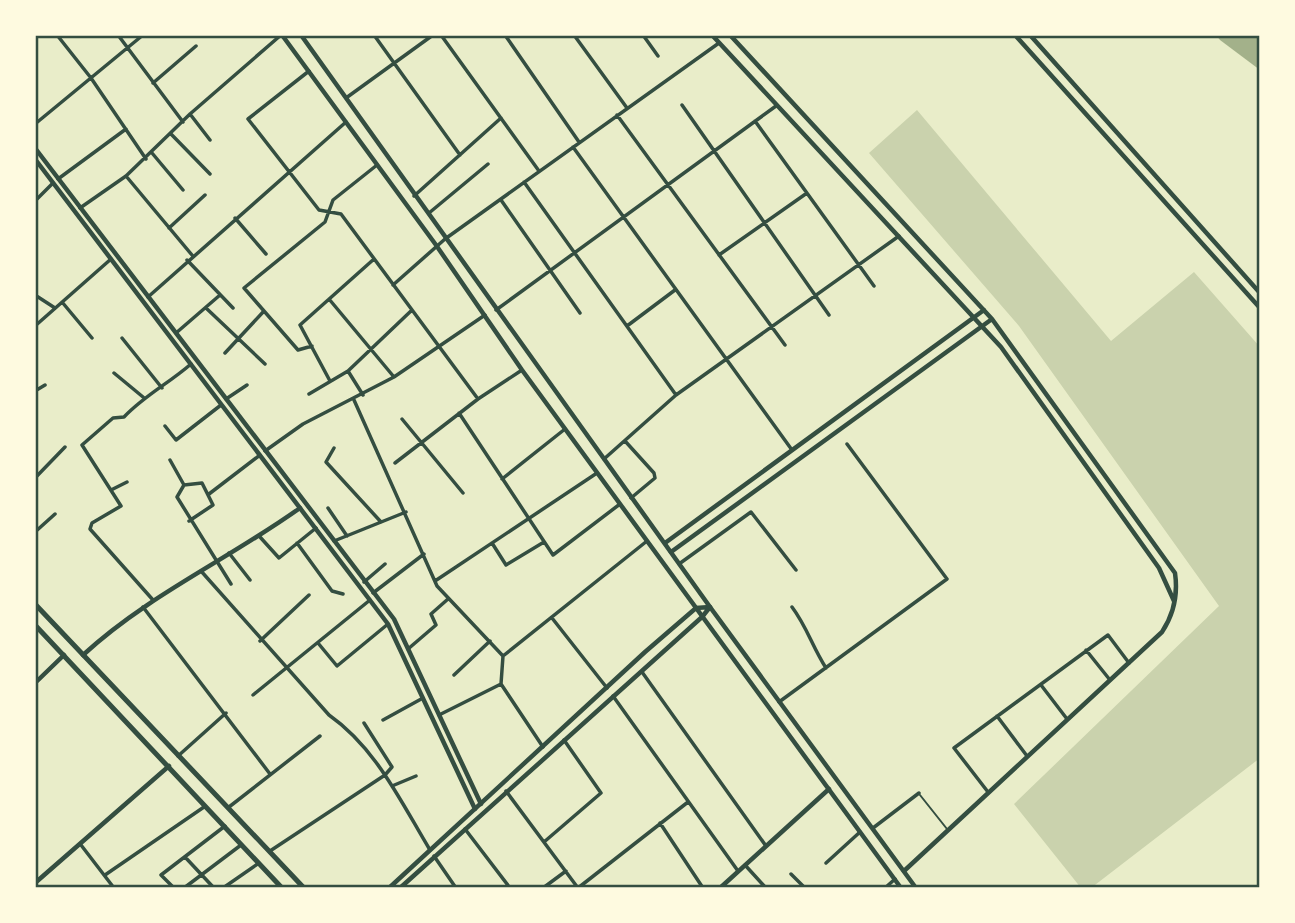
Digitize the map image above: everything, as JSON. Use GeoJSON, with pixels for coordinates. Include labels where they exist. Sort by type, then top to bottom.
{"type":"FeatureCollection","features":[{"type":"Feature","properties":{"kind":"main road"},"geometry":{"type":"LineString","coordinates":[[282,35],[436,245],[522,370],[901,888]]}},
{"type":"Feature","properties":{"kind":"main road"},"geometry":{"type":"LineString","coordinates":[[302,35],[709,607],[916,888]]}},
{"type":"Feature","properties":{"kind":"main road"},"geometry":{"type":"LineString","coordinates":[[712,35],[1001,348],[1165,578],[1174,603]]}},
{"type":"Feature","properties":{"kind":"main road"},"geometry":{"type":"LineString","coordinates":[[730,35],[992,319],[1175,573],[1174,603],[1162,632],[904,871]]}},
{"type":"Feature","properties":{"kind":"main road"},"geometry":{"type":"LineString","coordinates":[[1015,35],[1260,308]]}},
{"type":"Feature","properties":{"kind":"main road"},"geometry":{"type":"LineString","coordinates":[[1030,35],[1260,293]]}},
{"type":"Feature","properties":{"kind":"main road"},"geometry":{"type":"LineString","coordinates":[[819,153],[829,145]]}},
{"type":"Feature","properties":{"kind":"main road"},"geometry":{"type":"LineString","coordinates":[[35,148],[111,259],[222,405],[334,541],[394,620],[481,804]]}},
{"type":"Feature","properties":{"kind":"main road"},"geometry":{"type":"LineString","coordinates":[[35,159],[80,208],[176,333],[226,399],[300,508],[388,624],[475,809]]}},
{"type":"Feature","properties":{"kind":"main road"},"geometry":{"type":"LineString","coordinates":[[665,544],[984,310]]}},
{"type":"Feature","properties":{"kind":"main road"},"geometry":{"type":"LineString","coordinates":[[671,552],[992,319]]}},
{"type":"Feature","properties":{"kind":"main road"},"geometry":{"type":"LineString","coordinates":[[953,334],[960,336],[960,343]]}},
{"type":"Feature","properties":{"kind":"main road"},"geometry":{"type":"LineString","coordinates":[[1073,448],[1082,442]]}},
{"type":"Feature","properties":{"kind":"main road"},"geometry":{"type":"LineString","coordinates":[[83,655],[153,600],[214,561],[260,537],[300,508]]}},
{"type":"Feature","properties":{"kind":"main road"},"geometry":{"type":"LineString","coordinates":[[1124,520],[1134,514]]}},
{"type":"Feature","properties":{"kind":"main road"},"geometry":{"type":"LineString","coordinates":[[35,604],[304,888]]}},
{"type":"Feature","properties":{"kind":"main road"},"geometry":{"type":"LineString","coordinates":[[390,888],[696,608],[709,607]]}},
{"type":"Feature","properties":{"kind":"main road"},"geometry":{"type":"LineString","coordinates":[[401,888],[702,617],[709,607]]}},
{"type":"Feature","properties":{"kind":"main road"},"geometry":{"type":"LineString","coordinates":[[35,618],[42,611]]}},
{"type":"Feature","properties":{"kind":"main road"},"geometry":{"type":"LineString","coordinates":[[35,625],[282,888]]}},
{"type":"Feature","properties":{"kind":"main road"},"geometry":{"type":"LineString","coordinates":[[35,683],[64,655]]}},
{"type":"Feature","properties":{"kind":"main road"},"geometry":{"type":"LineString","coordinates":[[770,709],[779,702]]}},
{"type":"Feature","properties":{"kind":"main road"},"geometry":{"type":"LineString","coordinates":[[35,883],[169,766]]}},
{"type":"Feature","properties":{"kind":"main road"},"geometry":{"type":"LineString","coordinates":[[724,887],[738,871],[829,789]]}},
{"type":"Feature","properties":{"kind":"street"},"geometry":{"type":"LineString","coordinates":[[57,35],[91,78],[146,159]]}},
{"type":"Feature","properties":{"kind":"street"},"geometry":{"type":"LineString","coordinates":[[118,35],[183,122]]}},
{"type":"Feature","properties":{"kind":"street"},"geometry":{"type":"LineString","coordinates":[[35,124],[143,35]]}},
{"type":"Feature","properties":{"kind":"street"},"geometry":{"type":"LineString","coordinates":[[80,208],[146,159],[190,114],[282,35]]}},
{"type":"Feature","properties":{"kind":"street"},"geometry":{"type":"LineString","coordinates":[[374,35],[460,155]]}},
{"type":"Feature","properties":{"kind":"street"},"geometry":{"type":"LineString","coordinates":[[346,98],[433,35]]}},
{"type":"Feature","properties":{"kind":"street"},"geometry":{"type":"LineString","coordinates":[[441,35],[539,171]]}},
{"type":"Feature","properties":{"kind":"street"},"geometry":{"type":"LineString","coordinates":[[505,35],[579,142]]}},
{"type":"Feature","properties":{"kind":"street"},"geometry":{"type":"LineString","coordinates":[[574,35],[627,108]]}},
{"type":"Feature","properties":{"kind":"street"},"geometry":{"type":"LineString","coordinates":[[643,35],[658,57]]}},
{"type":"Feature","properties":{"kind":"street"},"geometry":{"type":"LineString","coordinates":[[393,285],[436,245],[719,43]]}},
{"type":"Feature","properties":{"kind":"street"},"geometry":{"type":"LineString","coordinates":[[153,83],[196,46]]}},
{"type":"Feature","properties":{"kind":"street"},"geometry":{"type":"LineString","coordinates":[[309,71],[248,119],[319,210],[341,214],[478,399]]}},
{"type":"Feature","properties":{"kind":"street"},"geometry":{"type":"LineString","coordinates":[[682,105],[829,316]]}},
{"type":"Feature","properties":{"kind":"street"},"geometry":{"type":"LineString","coordinates":[[496,310],[776,106]]}},
{"type":"Feature","properties":{"kind":"street"},"geometry":{"type":"LineString","coordinates":[[190,114],[210,140]]}},
{"type":"Feature","properties":{"kind":"street"},"geometry":{"type":"LineString","coordinates":[[617,115],[785,345]]}},
{"type":"Feature","properties":{"kind":"street"},"geometry":{"type":"LineString","coordinates":[[414,196],[501,118]]}},
{"type":"Feature","properties":{"kind":"street"},"geometry":{"type":"LineString","coordinates":[[755,121],[874,286]]}},
{"type":"Feature","properties":{"kind":"street"},"geometry":{"type":"LineString","coordinates":[[148,297],[192,255],[346,122]]}},
{"type":"Feature","properties":{"kind":"street"},"geometry":{"type":"LineString","coordinates":[[35,201],[56,181],[126,129]]}},
{"type":"Feature","properties":{"kind":"street"},"geometry":{"type":"LineString","coordinates":[[170,134],[210,174]]}},
{"type":"Feature","properties":{"kind":"street"},"geometry":{"type":"LineString","coordinates":[[572,147],[793,452]]}},
{"type":"Feature","properties":{"kind":"street"},"geometry":{"type":"LineString","coordinates":[[152,153],[183,190]]}},
{"type":"Feature","properties":{"kind":"street"},"geometry":{"type":"LineString","coordinates":[[427,214],[488,164]]}},
{"type":"Feature","properties":{"kind":"street"},"geometry":{"type":"LineString","coordinates":[[312,346],[298,350],[244,288],[325,222],[333,200],[377,165]]}},
{"type":"Feature","properties":{"kind":"street"},"geometry":{"type":"LineString","coordinates":[[126,176],[192,255]]}},
{"type":"Feature","properties":{"kind":"street"},"geometry":{"type":"LineString","coordinates":[[524,182],[676,395]]}},
{"type":"Feature","properties":{"kind":"street"},"geometry":{"type":"LineString","coordinates":[[719,255],[807,193]]}},
{"type":"Feature","properties":{"kind":"street"},"geometry":{"type":"LineString","coordinates":[[169,228],[205,195]]}},
{"type":"Feature","properties":{"kind":"street"},"geometry":{"type":"LineString","coordinates":[[501,199],[580,313]]}},
{"type":"Feature","properties":{"kind":"street"},"geometry":{"type":"LineString","coordinates":[[235,218],[266,254]]}},
{"type":"Feature","properties":{"kind":"street"},"geometry":{"type":"LineString","coordinates":[[604,459],[676,395],[899,236]]}},
{"type":"Feature","properties":{"kind":"street"},"geometry":{"type":"LineString","coordinates":[[35,326],[111,259]]}},
{"type":"Feature","properties":{"kind":"street"},"geometry":{"type":"LineString","coordinates":[[331,381],[300,325],[374,259]]}},
{"type":"Feature","properties":{"kind":"street"},"geometry":{"type":"LineString","coordinates":[[187,260],[233,308]]}},
{"type":"Feature","properties":{"kind":"street"},"geometry":{"type":"LineString","coordinates":[[627,326],[675,290]]}},
{"type":"Feature","properties":{"kind":"street"},"geometry":{"type":"LineString","coordinates":[[35,295],[55,308]]}},
{"type":"Feature","properties":{"kind":"street"},"geometry":{"type":"LineString","coordinates":[[176,333],[220,295]]}},
{"type":"Feature","properties":{"kind":"street"},"geometry":{"type":"LineString","coordinates":[[330,299],[394,377]]}},
{"type":"Feature","properties":{"kind":"street"},"geometry":{"type":"LineString","coordinates":[[62,302],[92,338]]}},
{"type":"Feature","properties":{"kind":"street"},"geometry":{"type":"LineString","coordinates":[[206,308],[265,364]]}},
{"type":"Feature","properties":{"kind":"street"},"geometry":{"type":"LineString","coordinates":[[309,394],[348,371],[412,310]]}},
{"type":"Feature","properties":{"kind":"street"},"geometry":{"type":"LineString","coordinates":[[225,353],[264,311]]}},
{"type":"Feature","properties":{"kind":"street"},"geometry":{"type":"LineString","coordinates":[[209,494],[312,419],[354,400],[394,377],[485,316]]}},
{"type":"Feature","properties":{"kind":"street"},"geometry":{"type":"LineString","coordinates":[[122,338],[162,388]]}},
{"type":"Feature","properties":{"kind":"street"},"geometry":{"type":"LineString","coordinates":[[153,600],[90,529],[92,523],[121,506],[82,445],[113,418],[124,417],[143,397],[162,388],[191,364]]}},
{"type":"Feature","properties":{"kind":"street"},"geometry":{"type":"LineString","coordinates":[[395,463],[478,399],[522,370]]}},
{"type":"Feature","properties":{"kind":"street"},"geometry":{"type":"LineString","coordinates":[[348,371],[363,395]]}},
{"type":"Feature","properties":{"kind":"street"},"geometry":{"type":"LineString","coordinates":[[114,373],[143,397]]}},
{"type":"Feature","properties":{"kind":"street"},"geometry":{"type":"LineString","coordinates":[[35,391],[45,385]]}},
{"type":"Feature","properties":{"kind":"street"},"geometry":{"type":"LineString","coordinates":[[226,399],[247,385]]}},
{"type":"Feature","properties":{"kind":"street"},"geometry":{"type":"LineString","coordinates":[[354,400],[435,581],[470,624],[474,622],[503,656],[501,684],[543,747]]}},
{"type":"Feature","properties":{"kind":"street"},"geometry":{"type":"LineString","coordinates":[[164,426],[176,440],[222,405]]}},
{"type":"Feature","properties":{"kind":"street"},"geometry":{"type":"LineString","coordinates":[[459,413],[553,555],[620,504]]}},
{"type":"Feature","properties":{"kind":"street"},"geometry":{"type":"LineString","coordinates":[[402,419],[463,493]]}},
{"type":"Feature","properties":{"kind":"street"},"geometry":{"type":"LineString","coordinates":[[502,479],[565,429]]}},
{"type":"Feature","properties":{"kind":"street"},"geometry":{"type":"LineString","coordinates":[[625,440],[654,472],[655,478],[631,498]]}},
{"type":"Feature","properties":{"kind":"street"},"geometry":{"type":"LineString","coordinates":[[779,702],[947,579],[846,444]]}},
{"type":"Feature","properties":{"kind":"street"},"geometry":{"type":"LineString","coordinates":[[35,478],[65,447]]}},
{"type":"Feature","properties":{"kind":"street"},"geometry":{"type":"LineString","coordinates":[[334,448],[326,463],[381,522]]}},
{"type":"Feature","properties":{"kind":"street"},"geometry":{"type":"LineString","coordinates":[[170,460],[184,485]]}},
{"type":"Feature","properties":{"kind":"street"},"geometry":{"type":"LineString","coordinates":[[435,581],[597,472]]}},
{"type":"Feature","properties":{"kind":"street"},"geometry":{"type":"LineString","coordinates":[[111,490],[127,482]]}},
{"type":"Feature","properties":{"kind":"street"},"geometry":{"type":"LineString","coordinates":[[184,485],[202,483],[213,505],[189,521]]}},
{"type":"Feature","properties":{"kind":"street"},"geometry":{"type":"LineString","coordinates":[[184,485],[177,497],[189,521],[231,584]]}},
{"type":"Feature","properties":{"kind":"street"},"geometry":{"type":"LineString","coordinates":[[328,509],[347,536]]}},
{"type":"Feature","properties":{"kind":"street"},"geometry":{"type":"LineString","coordinates":[[334,541],[406,512]]}},
{"type":"Feature","properties":{"kind":"street"},"geometry":{"type":"LineString","coordinates":[[679,564],[751,512],[796,570]]}},
{"type":"Feature","properties":{"kind":"street"},"geometry":{"type":"LineString","coordinates":[[35,532],[55,514]]}},
{"type":"Feature","properties":{"kind":"street"},"geometry":{"type":"LineString","coordinates":[[260,537],[279,558],[316,528]]}},
{"type":"Feature","properties":{"kind":"street"},"geometry":{"type":"LineString","coordinates":[[503,656],[647,541]]}},
{"type":"Feature","properties":{"kind":"street"},"geometry":{"type":"LineString","coordinates":[[492,543],[506,565],[544,542]]}},
{"type":"Feature","properties":{"kind":"street"},"geometry":{"type":"LineString","coordinates":[[298,543],[332,591],[343,594]]}},
{"type":"Feature","properties":{"kind":"street"},"geometry":{"type":"LineString","coordinates":[[229,553],[250,580]]}},
{"type":"Feature","properties":{"kind":"street"},"geometry":{"type":"LineString","coordinates":[[373,593],[424,554]]}},
{"type":"Feature","properties":{"kind":"street"},"geometry":{"type":"LineString","coordinates":[[364,582],[385,564]]}},
{"type":"Feature","properties":{"kind":"street"},"geometry":{"type":"LineString","coordinates":[[200,570],[329,715],[353,732],[385,775],[430,850]]}},
{"type":"Feature","properties":{"kind":"street"},"geometry":{"type":"LineString","coordinates":[[260,640],[309,594]]}},
{"type":"Feature","properties":{"kind":"street"},"geometry":{"type":"LineString","coordinates":[[408,649],[436,625],[431,614],[448,599]]}},
{"type":"Feature","properties":{"kind":"street"},"geometry":{"type":"LineString","coordinates":[[253,695],[370,600]]}},
{"type":"Feature","properties":{"kind":"street"},"geometry":{"type":"LineString","coordinates":[[143,607],[270,774]]}},
{"type":"Feature","properties":{"kind":"street"},"geometry":{"type":"LineString","coordinates":[[792,607],[808,627],[807,639],[826,668]]}},
{"type":"Feature","properties":{"kind":"street"},"geometry":{"type":"LineString","coordinates":[[552,618],[607,688]]}},
{"type":"Feature","properties":{"kind":"street"},"geometry":{"type":"LineString","coordinates":[[318,643],[337,666],[388,624]]}},
{"type":"Feature","properties":{"kind":"street"},"geometry":{"type":"LineString","coordinates":[[988,792],[954,748],[1108,635],[1129,663]]}},
{"type":"Feature","properties":{"kind":"street"},"geometry":{"type":"LineString","coordinates":[[454,675],[490,641]]}},
{"type":"Feature","properties":{"kind":"street"},"geometry":{"type":"LineString","coordinates":[[1086,650],[1110,680]]}},
{"type":"Feature","properties":{"kind":"street"},"geometry":{"type":"LineString","coordinates":[[641,670],[766,846]]}},
{"type":"Feature","properties":{"kind":"street"},"geometry":{"type":"LineString","coordinates":[[439,715],[501,684]]}},
{"type":"Feature","properties":{"kind":"street"},"geometry":{"type":"LineString","coordinates":[[1040,684],[1067,719]]}},
{"type":"Feature","properties":{"kind":"street"},"geometry":{"type":"LineString","coordinates":[[613,696],[738,871]]}},
{"type":"Feature","properties":{"kind":"street"},"geometry":{"type":"LineString","coordinates":[[383,720],[423,698]]}},
{"type":"Feature","properties":{"kind":"street"},"geometry":{"type":"LineString","coordinates":[[178,757],[226,713]]}},
{"type":"Feature","properties":{"kind":"street"},"geometry":{"type":"LineString","coordinates":[[997,716],[1027,756]]}},
{"type":"Feature","properties":{"kind":"street"},"geometry":{"type":"LineString","coordinates":[[270,851],[385,775],[391,767],[364,723]]}},
{"type":"Feature","properties":{"kind":"street"},"geometry":{"type":"LineString","coordinates":[[229,807],[320,736]]}},
{"type":"Feature","properties":{"kind":"street"},"geometry":{"type":"LineString","coordinates":[[544,842],[601,793],[564,740]]}},
{"type":"Feature","properties":{"kind":"street"},"geometry":{"type":"LineString","coordinates":[[392,786],[416,776]]}},
{"type":"Feature","properties":{"kind":"street"},"geometry":{"type":"LineString","coordinates":[[506,792],[578,888],[688,802]]}},
{"type":"Feature","properties":{"kind":"street"},"geometry":{"type":"LineString","coordinates":[[871,829],[919,793]]}},
{"type":"Feature","properties":{"kind":"street"},"geometry":{"type":"LineString","coordinates":[[105,875],[206,806]]}},
{"type":"Feature","properties":{"kind":"street"},"geometry":{"type":"LineString","coordinates":[[660,823],[703,888]]}},
{"type":"Feature","properties":{"kind":"street"},"geometry":{"type":"LineString","coordinates":[[174,888],[161,875],[225,826]]}},
{"type":"Feature","properties":{"kind":"street"},"geometry":{"type":"LineString","coordinates":[[465,829],[510,888]]}},
{"type":"Feature","properties":{"kind":"street"},"geometry":{"type":"LineString","coordinates":[[826,863],[860,832]]}},
{"type":"Feature","properties":{"kind":"street"},"geometry":{"type":"LineString","coordinates":[[81,845],[114,888]]}},
{"type":"Feature","properties":{"kind":"street"},"geometry":{"type":"LineString","coordinates":[[184,888],[242,845]]}},
{"type":"Feature","properties":{"kind":"street"},"geometry":{"type":"LineString","coordinates":[[434,856],[456,888]]}},
{"type":"Feature","properties":{"kind":"street"},"geometry":{"type":"LineString","coordinates":[[185,857],[214,888]]}},
{"type":"Feature","properties":{"kind":"street"},"geometry":{"type":"LineString","coordinates":[[223,888],[259,863]]}},
{"type":"Feature","properties":{"kind":"street"},"geometry":{"type":"LineString","coordinates":[[745,865],[766,888]]}},
{"type":"Feature","properties":{"kind":"street"},"geometry":{"type":"LineString","coordinates":[[544,888],[566,871]]}},
{"type":"Feature","properties":{"kind":"street"},"geometry":{"type":"LineString","coordinates":[[791,874],[802,887]]}},
{"type":"Feature","properties":{"kind":"street"},"geometry":{"type":"LineString","coordinates":[[885,888],[895,879]]}},
{"type":"Feature","properties":{"kind":"lane"},"geometry":{"type":"LineString","coordinates":[[919,793],[947,830]]}},
{"type":"Feature","properties":{"kind":"shaded area"},"geometry":{"type":"Polygon","coordinates":[[[1216,35],[1260,35],[1260,70],[1220,40],[1216,35]]]}},
{"type":"Feature","properties":{"kind":"shaded area"},"geometry":{"type":"Polygon","coordinates":[[[917,110],[1111,341],[1194,272],[1260,347],[1260,758],[1091,888],[1081,888],[1014,804],[1219,606],[1019,326],[869,153],[917,110]]]}}]}
